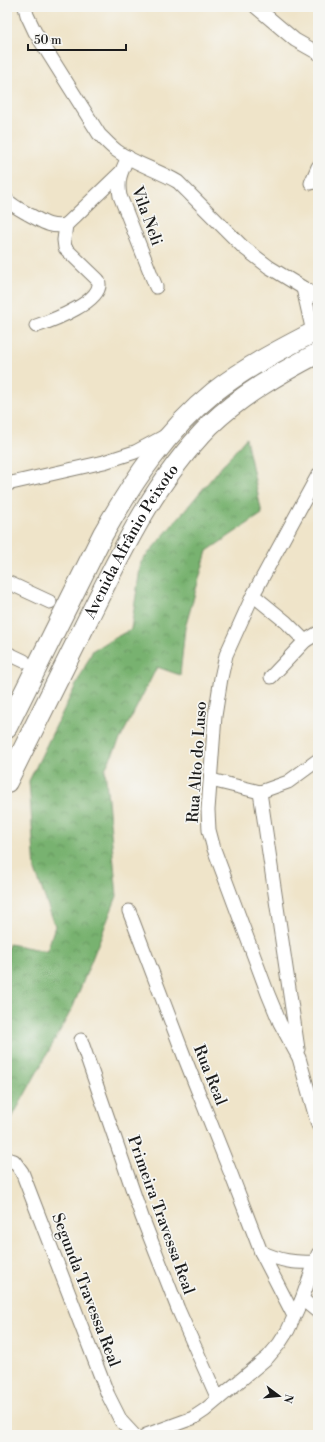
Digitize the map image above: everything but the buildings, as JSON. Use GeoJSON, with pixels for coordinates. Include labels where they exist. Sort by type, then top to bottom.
{"type":"FeatureCollection","features":[{"type":"Feature","properties":{"kind":"main road","name":"Avenida Afrânio Peixoto"},"geometry":{"type":"LineString","coordinates":[[7,727],[103,534],[132,485],[149,460],[171,433],[214,392],[257,364],[315,331]]}},
{"type":"Feature","properties":{"kind":"main road","name":"Avenida Afrânio Peixoto"},"geometry":{"type":"LineString","coordinates":[[7,782],[129,537],[153,496],[173,468],[211,425],[232,406],[268,381],[318,353]]}},
{"type":"Feature","properties":{"kind":"street"},"geometry":{"type":"LineString","coordinates":[[25,7],[35,32],[99,134],[108,144],[117,152],[165,174],[178,182],[243,247],[269,267],[318,297]]}},
{"type":"Feature","properties":{"kind":"street"},"geometry":{"type":"LineString","coordinates":[[256,7],[295,40],[318,53]]}},
{"type":"Feature","properties":{"kind":"street","name":"Vila Neli"},"geometry":{"type":"LineString","coordinates":[[128,157],[120,173],[118,184],[120,196],[156,287]]}},
{"type":"Feature","properties":{"kind":"street"},"geometry":{"type":"LineString","coordinates":[[311,183],[318,167]]}},
{"type":"Feature","properties":{"kind":"street"},"geometry":{"type":"LineString","coordinates":[[36,326],[70,312],[95,295],[99,290],[100,285],[98,280],[65,248],[64,240],[66,226],[120,173]]}},
{"type":"Feature","properties":{"kind":"street"},"geometry":{"type":"LineString","coordinates":[[7,200],[18,209],[39,221],[51,225],[66,226]]}},
{"type":"Feature","properties":{"kind":"street"},"geometry":{"type":"LineString","coordinates":[[303,288],[315,331]]}},
{"type":"Feature","properties":{"kind":"street"},"geometry":{"type":"LineString","coordinates":[[7,484],[104,462],[135,452],[171,433]]}},
{"type":"Feature","properties":{"kind":"street","name":"Rua Alto do Luso"},"geometry":{"type":"LineString","coordinates":[[318,475],[253,594],[226,655],[215,716],[208,810],[209,830],[214,849],[268,994],[280,1023],[299,1058],[318,1125]]}},
{"type":"Feature","properties":{"kind":"street"},"geometry":{"type":"LineString","coordinates":[[7,582],[50,602]]}},
{"type":"Feature","properties":{"kind":"street"},"geometry":{"type":"LineString","coordinates":[[253,594],[286,622],[305,641]]}},
{"type":"Feature","properties":{"kind":"street"},"geometry":{"type":"LineString","coordinates":[[271,677],[305,641],[318,633]]}},
{"type":"Feature","properties":{"kind":"street"},"geometry":{"type":"LineString","coordinates":[[7,653],[24,661]]}},
{"type":"Feature","properties":{"kind":"street"},"geometry":{"type":"LineString","coordinates":[[211,780],[260,792],[288,782],[318,760]]}},
{"type":"Feature","properties":{"kind":"street"},"geometry":{"type":"LineString","coordinates":[[260,792],[299,1058]]}},
{"type":"Feature","properties":{"kind":"street","name":"Rua Real"},"geometry":{"type":"LineString","coordinates":[[129,910],[261,1252],[294,1316]]}},
{"type":"Feature","properties":{"kind":"street","name":"Primeira Travessa Real"},"geometry":{"type":"LineString","coordinates":[[81,1040],[142,1217],[178,1309],[218,1399]]}},
{"type":"Feature","properties":{"kind":"street","name":"Segunda Travessa Real"},"geometry":{"type":"LineString","coordinates":[[7,1159],[14,1161],[22,1172],[108,1395],[121,1421],[134,1435]]}},
{"type":"Feature","properties":{"kind":"street"},"geometry":{"type":"LineString","coordinates":[[261,1252],[283,1261],[296,1263],[317,1258]]}},
{"type":"Feature","properties":{"kind":"street"},"geometry":{"type":"LineString","coordinates":[[146,1435],[192,1418],[205,1410],[268,1357],[288,1330],[302,1299],[317,1258]]}},
{"type":"Feature","properties":{"kind":"street"},"geometry":{"type":"LineString","coordinates":[[302,1299],[318,1312]]}},
{"type":"Feature","properties":{"kind":"green space"},"geometry":{"type":"Polygon","coordinates":[[[246,438],[262,514],[207,551],[185,628],[180,675],[157,667],[105,769],[117,896],[73,1007],[7,1127],[7,950],[9,944],[47,951],[55,926],[35,870],[29,781],[93,650],[131,629],[141,562],[246,438]]]}}]}
